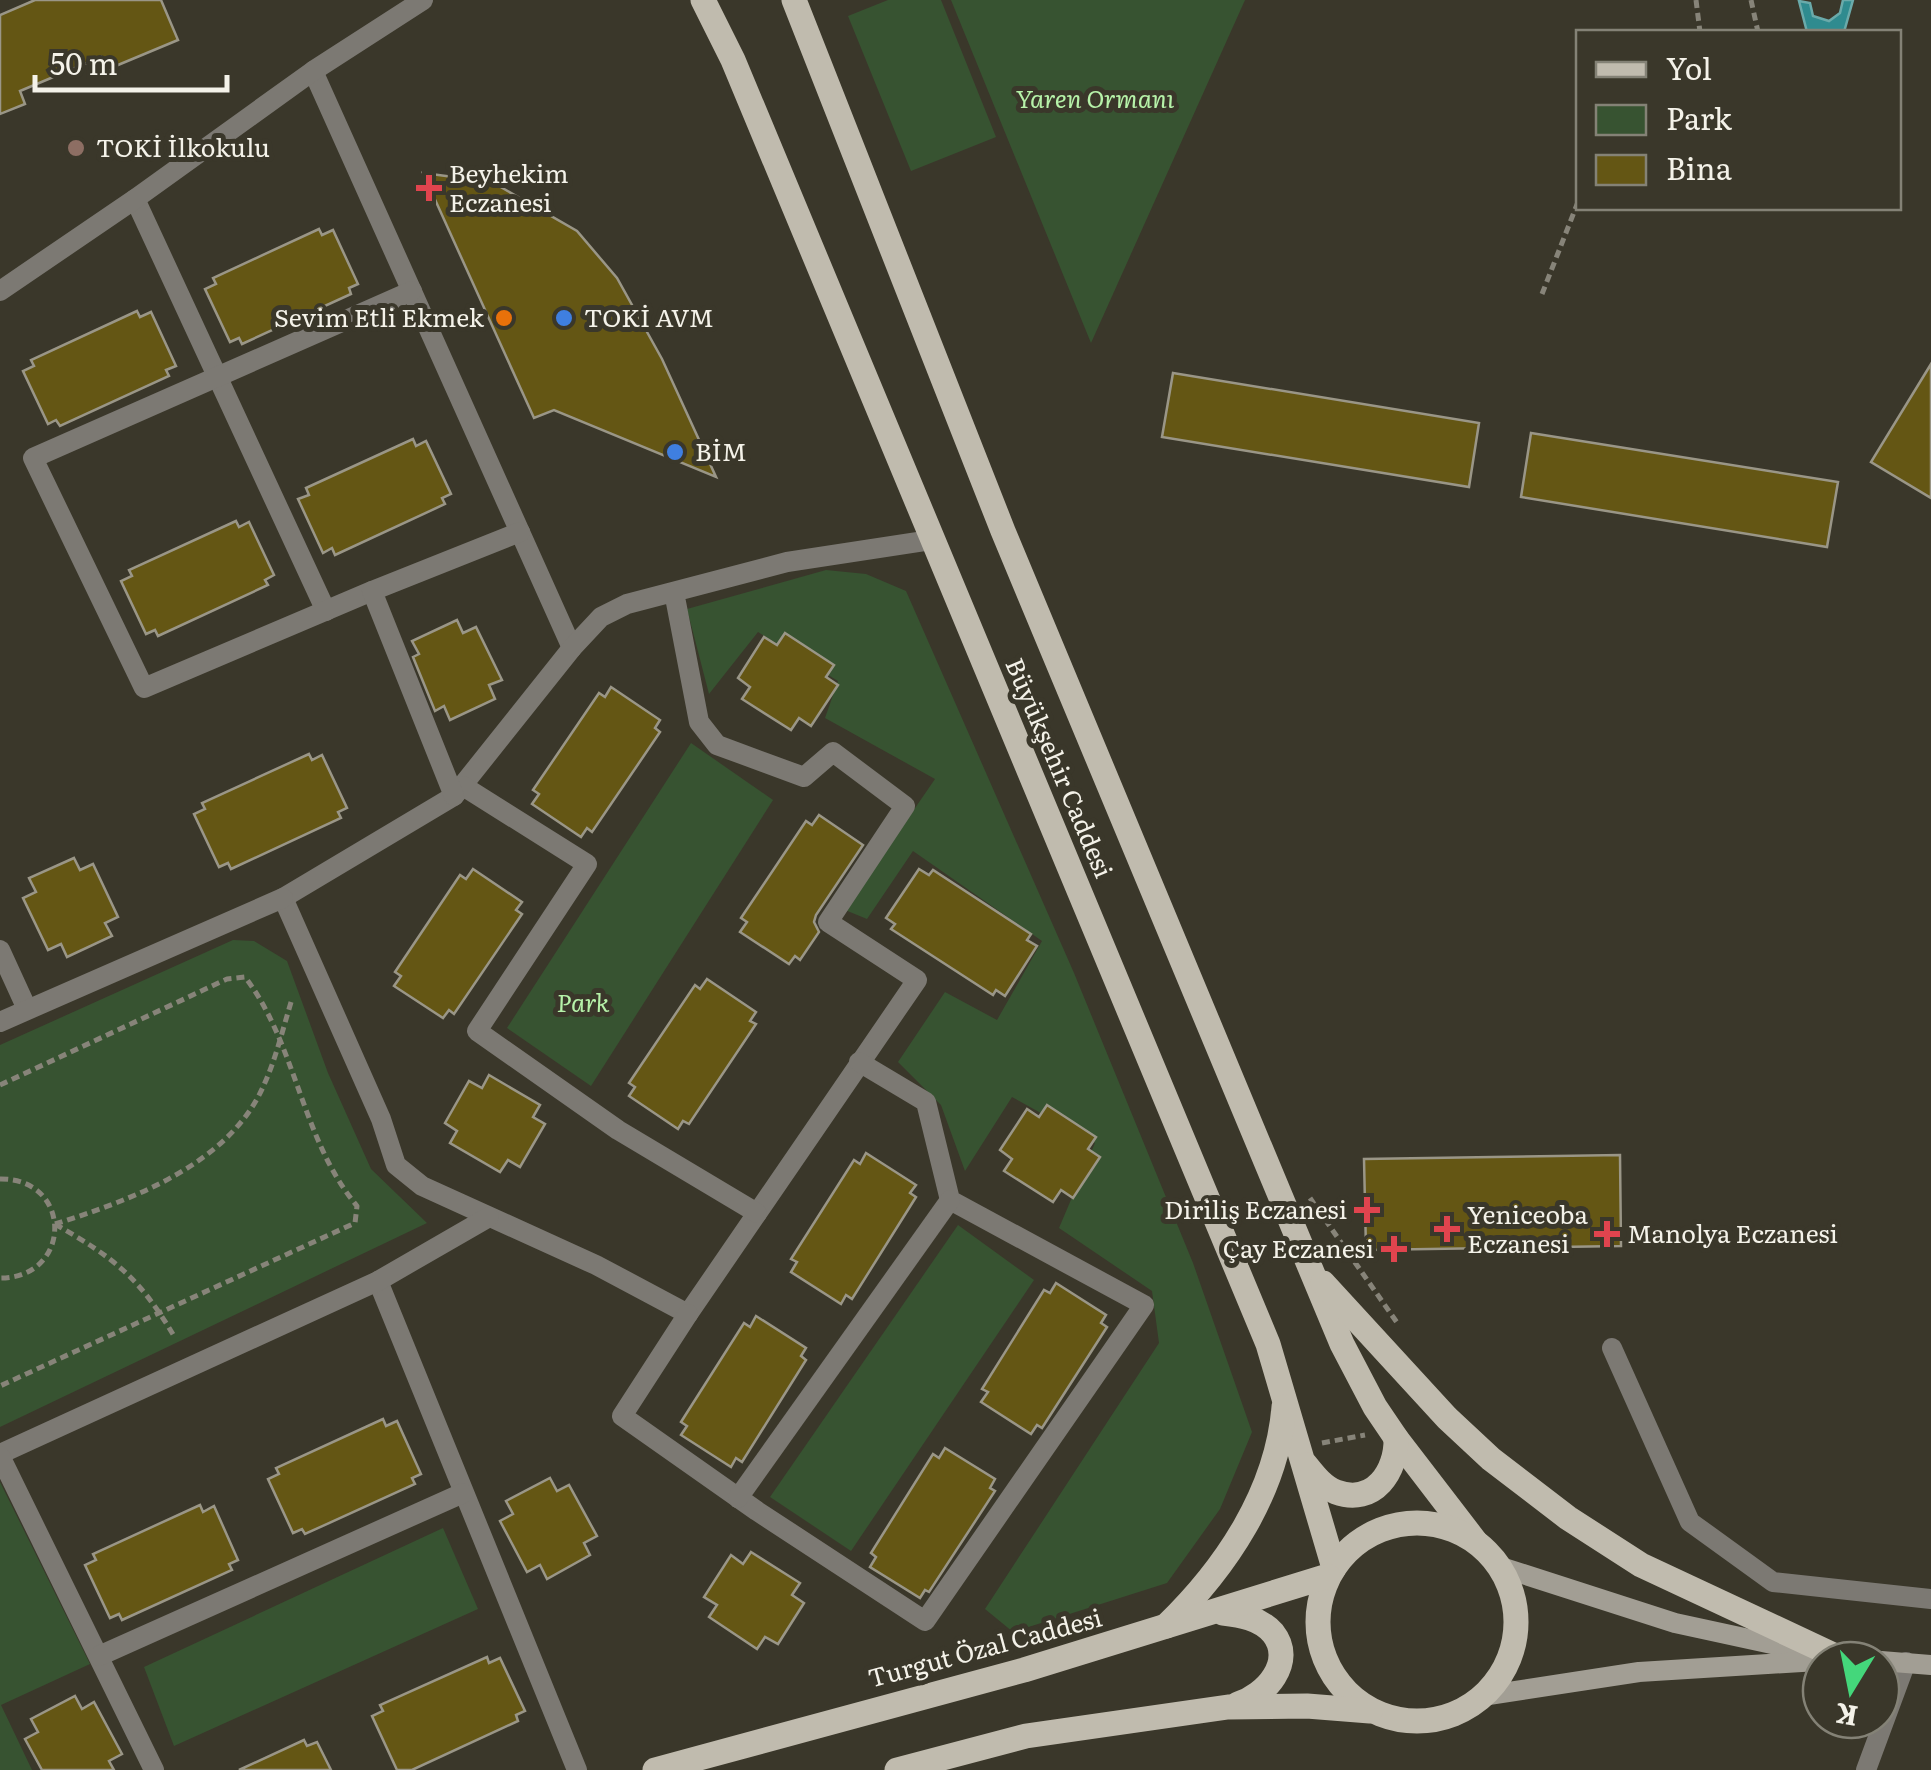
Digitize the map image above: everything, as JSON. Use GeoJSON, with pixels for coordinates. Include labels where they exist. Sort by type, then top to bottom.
{"type":"FeatureCollection","features":[{"type":"Feature","properties":{"kind":"main road","name":"Büyükşehir Caddesi"},"geometry":{"type":"LineString","coordinates":[[703,0],[734,60],[1268,1344],[1331,1572]]}},
{"type":"Feature","properties":{"kind":"main road","name":"Büyükşehir Caddesi"},"geometry":{"type":"LineString","coordinates":[[794,0],[1003,531],[1342,1344],[1394,1435],[1475,1541]]}},
{"type":"Feature","properties":{"kind":"main road"},"geometry":{"type":"LineString","coordinates":[[1310,1268],[1446,1418],[1568,1518],[1640,1565],[1801,1640]]}},
{"type":"Feature","properties":{"kind":"main road"},"geometry":{"type":"LineString","coordinates":[[1162,1630],[1206,1582],[1256,1504],[1275,1458],[1284,1397]]}},
{"type":"Feature","properties":{"kind":"main road"},"geometry":{"type":"LineString","coordinates":[[1302,1456],[1322,1484],[1352,1496],[1380,1485],[1390,1474],[1396,1451],[1394,1435]]}},
{"type":"Feature","properties":{"kind":"main road"},"geometry":{"type":"LineString","coordinates":[[896,1770],[1026,1736],[1228,1707],[1307,1706],[1376,1712],[1408,1720],[1440,1718],[1469,1706],[1494,1685],[1510,1657],[1516,1626],[1512,1594],[1498,1566],[1475,1541],[1444,1526],[1394,1525],[1362,1539],[1331,1572],[1318,1607],[1319,1639],[1330,1669],[1350,1694],[1376,1712]]}},
{"type":"Feature","properties":{"kind":"main road","name":"Turgut Özal Caddesi"},"geometry":{"type":"LineString","coordinates":[[655,1770],[1162,1630],[1331,1572]]}},
{"type":"Feature","properties":{"kind":"main road"},"geometry":{"type":"LineString","coordinates":[[1218,1612],[1263,1624],[1275,1635],[1280,1652],[1278,1671],[1268,1687],[1254,1699],[1228,1707]]}},
{"type":"Feature","properties":{"kind":"street"},"geometry":{"type":"LineString","coordinates":[[2,287],[135,199],[314,71],[424,0]]}},
{"type":"Feature","properties":{"kind":"street"},"geometry":{"type":"LineString","coordinates":[[314,71],[572,648]]}},
{"type":"Feature","properties":{"kind":"street"},"geometry":{"type":"LineString","coordinates":[[135,199],[326,611]]}},
{"type":"Feature","properties":{"kind":"street"},"geometry":{"type":"LineString","coordinates":[[412,291],[34,458],[144,688],[520,532]]}},
{"type":"Feature","properties":{"kind":"street"},"geometry":{"type":"LineString","coordinates":[[0,1022],[283,898],[458,791],[601,617],[627,604],[787,562],[931,540]]}},
{"type":"Feature","properties":{"kind":"street"},"geometry":{"type":"LineString","coordinates":[[372,591],[458,791],[587,864],[477,1031],[618,1130],[756,1213]]}},
{"type":"Feature","properties":{"kind":"street"},"geometry":{"type":"LineString","coordinates":[[674,592],[700,722],[717,745],[804,778],[833,752],[905,806],[828,922],[917,980],[859,1062],[756,1213],[622,1416],[925,1621],[1144,1304],[950,1200],[926,1102],[859,1062]]}},
{"type":"Feature","properties":{"kind":"street"},"geometry":{"type":"LineString","coordinates":[[283,898],[381,1119],[396,1165],[422,1186],[596,1266],[688,1314]]}},
{"type":"Feature","properties":{"kind":"street"},"geometry":{"type":"LineString","coordinates":[[0,950],[27,1010]]}},
{"type":"Feature","properties":{"kind":"street"},"geometry":{"type":"LineString","coordinates":[[738,1498],[950,1200]]}},
{"type":"Feature","properties":{"kind":"street"},"geometry":{"type":"LineString","coordinates":[[154,1770],[0,1455],[378,1281],[490,1217]]}},
{"type":"Feature","properties":{"kind":"street"},"geometry":{"type":"LineString","coordinates":[[378,1281],[576,1770]]}},
{"type":"Feature","properties":{"kind":"street"},"geometry":{"type":"LineString","coordinates":[[1612,1348],[1690,1522],[1773,1582],[1931,1598]]}},
{"type":"Feature","properties":{"kind":"street"},"geometry":{"type":"LineString","coordinates":[[98,1656],[463,1493]]}},
{"type":"Feature","properties":{"kind":"street"},"geometry":{"type":"LineString","coordinates":[[1498,1566],[1674,1623],[1801,1651]]}},
{"type":"Feature","properties":{"kind":"street"},"geometry":{"type":"LineString","coordinates":[[1482,1696],[1639,1672],[1801,1662]]}},
{"type":"Feature","properties":{"kind":"street"},"geometry":{"type":"LineString","coordinates":[[1901,1662],[1931,1665]]}},
{"type":"Feature","properties":{"kind":"street"},"geometry":{"type":"LineString","coordinates":[[1866,1770],[1906,1662]]}},
{"type":"Feature","properties":{"kind":"path"},"geometry":{"type":"LineString","coordinates":[[1696,0],[1700,30]]}},
{"type":"Feature","properties":{"kind":"path"},"geometry":{"type":"LineString","coordinates":[[1750,0],[1758,30]]}},
{"type":"Feature","properties":{"kind":"path"},"geometry":{"type":"LineString","coordinates":[[1542,294],[1576,207]]}},
{"type":"Feature","properties":{"kind":"path"},"geometry":{"type":"LineString","coordinates":[[0,1085],[227,978],[245,976],[266,1004],[326,1162],[356,1206],[354,1223],[0,1386]]}},
{"type":"Feature","properties":{"kind":"path"},"geometry":{"type":"LineString","coordinates":[[56,1224],[109,1207],[206,1157],[262,1090],[292,999]]}},
{"type":"Feature","properties":{"kind":"path"},"geometry":{"type":"LineString","coordinates":[[0,1178],[28,1183],[42,1194],[56,1224],[47,1257],[35,1269],[20,1276],[0,1278]]}},
{"type":"Feature","properties":{"kind":"path"},"geometry":{"type":"LineString","coordinates":[[1304,1188],[1406,1335]]}},
{"type":"Feature","properties":{"kind":"path"},"geometry":{"type":"LineString","coordinates":[[56,1224],[95,1247],[135,1279],[174,1336]]}},
{"type":"Feature","properties":{"kind":"path"},"geometry":{"type":"LineString","coordinates":[[1302,1456],[1394,1435]]}},
{"type":"Feature","properties":{"kind":"green space"},"geometry":{"type":"Polygon","coordinates":[[[888,0],[941,0],[996,137],[911,171],[848,16],[888,0]]]}},
{"type":"Feature","properties":{"kind":"green space","name":"Yaren Ormanı"},"geometry":{"type":"Polygon","coordinates":[[[951,0],[1245,0],[1091,343],[951,0]]]}},
{"type":"Feature","properties":{"kind":"green space"},"geometry":{"type":"Polygon","coordinates":[[[826,570],[866,574],[906,591],[1074,973],[1193,1263],[1252,1432],[1220,1509],[1167,1583],[1013,1632],[985,1609],[1159,1343],[1152,1291],[1059,1228],[1095,1143],[1012,1097],[965,1171],[941,1105],[898,1062],[945,992],[997,1020],[1042,941],[913,851],[867,919],[845,910],[935,779],[825,718],[838,681],[758,632],[709,694],[687,609],[826,570]]]}},
{"type":"Feature","properties":{"kind":"green space","name":"Park"},"geometry":{"type":"Polygon","coordinates":[[[691,743],[773,800],[591,1086],[507,1028],[691,743]]]}},
{"type":"Feature","properties":{"kind":"green space"},"geometry":{"type":"Polygon","coordinates":[[[233,940],[254,941],[287,961],[328,1073],[371,1169],[427,1223],[0,1427],[0,1045],[233,940]]]}},
{"type":"Feature","properties":{"kind":"green space"},"geometry":{"type":"Polygon","coordinates":[[[958,1225],[1034,1280],[851,1551],[770,1497],[958,1225]]]}},
{"type":"Feature","properties":{"kind":"green space"},"geometry":{"type":"Polygon","coordinates":[[[0,1482],[90,1664],[1,1705],[32,1770],[0,1770],[0,1482]]]}},
{"type":"Feature","properties":{"kind":"green space"},"geometry":{"type":"Polygon","coordinates":[[[443,1528],[478,1609],[174,1746],[144,1667],[443,1528]]]}},
{"type":"Feature","properties":{"kind":"water"},"geometry":{"type":"Polygon","coordinates":[[[1843,0],[1853,0],[1845,30],[1806,30],[1799,1],[1810,3],[1813,16],[1829,21],[1840,13],[1843,0]]]}},
{"type":"Feature","properties":{"kind":"building"},"geometry":{"type":"Polygon","coordinates":[[[35,0],[161,0],[178,40],[106,70],[101,57],[20,91],[25,104],[0,114],[0,15],[35,0]]]}},
{"type":"Feature","properties":{"kind":"building","name":"TOKİ AVM"},"geometry":{"type":"Polygon","coordinates":[[[423,173],[492,182],[577,231],[617,278],[662,359],[716,477],[554,410],[534,418],[423,173]]]}},
{"type":"Feature","properties":{"kind":"building"},"geometry":{"type":"Polygon","coordinates":[[[319,229],[322,235],[333,230],[358,284],[349,288],[351,294],[242,344],[239,338],[230,342],[205,289],[216,284],[213,278],[319,229]]]}},
{"type":"Feature","properties":{"kind":"building"},"geometry":{"type":"Polygon","coordinates":[[[137,311],[140,317],[151,312],[176,366],[166,370],[169,376],[60,426],[56,420],[48,424],[23,371],[34,366],[31,360],[137,311]]]}},
{"type":"Feature","properties":{"kind":"building"},"geometry":{"type":"Polygon","coordinates":[[[1931,364],[1931,498],[1871,462],[1931,364]]]}},
{"type":"Feature","properties":{"kind":"building"},"geometry":{"type":"Polygon","coordinates":[[[1173,373],[1479,423],[1469,487],[1162,437],[1173,373]]]}},
{"type":"Feature","properties":{"kind":"building"},"geometry":{"type":"Polygon","coordinates":[[[1531,433],[1838,482],[1827,547],[1521,497],[1531,433]]]}},
{"type":"Feature","properties":{"kind":"building"},"geometry":{"type":"Polygon","coordinates":[[[413,439],[416,446],[426,441],[451,494],[442,498],[445,504],[335,555],[332,548],[323,553],[298,499],[309,495],[306,488],[413,439]]]}},
{"type":"Feature","properties":{"kind":"building"},"geometry":{"type":"Polygon","coordinates":[[[236,521],[239,527],[249,522],[274,575],[265,580],[268,585],[158,636],[155,630],[146,634],[121,581],[132,576],[129,570],[236,521]]]}},
{"type":"Feature","properties":{"kind":"building"},"geometry":{"type":"Polygon","coordinates":[[[457,620],[463,633],[476,627],[502,680],[489,685],[495,699],[450,720],[444,706],[435,711],[413,657],[419,654],[412,641],[457,620]]]}},
{"type":"Feature","properties":{"kind":"building"},"geometry":{"type":"Polygon","coordinates":[[[785,633],[834,665],[826,677],[838,685],[811,726],[799,718],[791,730],[742,699],[750,687],[738,678],[764,637],[777,645],[785,633]]]}},
{"type":"Feature","properties":{"kind":"building"},"geometry":{"type":"Polygon","coordinates":[[[611,687],[660,720],[655,728],[660,732],[592,832],[587,828],[581,837],[532,804],[539,794],[533,790],[599,693],[605,697],[611,687]]]}},
{"type":"Feature","properties":{"kind":"building"},"geometry":{"type":"Polygon","coordinates":[[[309,754],[312,760],[322,755],[347,808],[338,812],[341,818],[231,869],[228,863],[219,867],[194,814],[205,809],[202,803],[309,754]]]}},
{"type":"Feature","properties":{"kind":"building"},"geometry":{"type":"Polygon","coordinates":[[[819,815],[863,845],[816,915],[814,922],[819,932],[800,960],[795,956],[789,964],[740,932],[747,922],[741,918],[806,821],[812,825],[819,815]]]}},
{"type":"Feature","properties":{"kind":"building"},"geometry":{"type":"Polygon","coordinates":[[[74,858],[80,870],[93,864],[118,917],[105,923],[112,936],[67,957],[61,944],[48,950],[23,898],[36,892],[29,878],[74,858]]]}},
{"type":"Feature","properties":{"kind":"building"},"geometry":{"type":"Polygon","coordinates":[[[473,869],[522,902],[516,910],[522,914],[454,1014],[449,1010],[443,1018],[394,986],[401,976],[395,972],[460,875],[466,879],[473,869]]]}},
{"type":"Feature","properties":{"kind":"building"},"geometry":{"type":"Polygon","coordinates":[[[919,869],[929,875],[933,870],[1031,934],[1027,940],[1037,946],[1005,996],[996,990],[993,995],[891,929],[895,924],[886,918],[919,869]]]}},
{"type":"Feature","properties":{"kind":"building"},"geometry":{"type":"Polygon","coordinates":[[[707,979],[756,1012],[750,1021],[756,1024],[689,1124],[683,1121],[678,1129],[629,1096],[635,1087],[629,1083],[695,985],[700,989],[707,979]]]}},
{"type":"Feature","properties":{"kind":"building"},"geometry":{"type":"Polygon","coordinates":[[[489,1075],[540,1105],[533,1117],[545,1124],[520,1167],[508,1160],[500,1172],[450,1143],[457,1131],[445,1123],[469,1081],[482,1088],[489,1075]]]}},
{"type":"Feature","properties":{"kind":"building"},"geometry":{"type":"Polygon","coordinates":[[[1047,1105],[1096,1137],[1088,1149],[1100,1157],[1073,1198],[1061,1190],[1053,1202],[1004,1171],[1012,1159],[1000,1150],[1027,1109],[1039,1117],[1047,1105]]]}},
{"type":"Feature","properties":{"kind":"building"},"geometry":{"type":"Polygon","coordinates":[[[866,1153],[916,1185],[910,1193],[916,1197],[852,1299],[846,1295],[841,1304],[791,1272],[797,1262],[791,1259],[854,1160],[860,1164],[866,1153]]]}},
{"type":"Feature","properties":{"kind":"building"},"geometry":{"type":"Polygon","coordinates":[[[1620,1155],[1621,1246],[1366,1250],[1364,1159],[1620,1155]]]}},
{"type":"Feature","properties":{"kind":"building"},"geometry":{"type":"Polygon","coordinates":[[[1056,1283],[1106,1315],[1101,1323],[1107,1327],[1042,1428],[1037,1425],[1031,1434],[981,1402],[988,1392],[982,1389],[1044,1290],[1050,1293],[1056,1283]]]}},
{"type":"Feature","properties":{"kind":"building"},"geometry":{"type":"Polygon","coordinates":[[[756,1316],[806,1348],[801,1356],[806,1360],[742,1462],[736,1458],[731,1467],[681,1435],[687,1426],[681,1422],[744,1323],[750,1327],[756,1316]]]}},
{"type":"Feature","properties":{"kind":"building"},"geometry":{"type":"Polygon","coordinates":[[[383,1419],[386,1426],[397,1421],[421,1474],[412,1478],[415,1484],[305,1534],[302,1529],[293,1533],[268,1479],[279,1474],[276,1468],[383,1419]]]}},
{"type":"Feature","properties":{"kind":"building"},"geometry":{"type":"Polygon","coordinates":[[[945,1448],[995,1479],[990,1488],[995,1491],[929,1592],[925,1590],[920,1598],[870,1567],[876,1557],[871,1553],[933,1454],[939,1458],[945,1448]]]}},
{"type":"Feature","properties":{"kind":"building"},"geometry":{"type":"Polygon","coordinates":[[[550,1478],[557,1491],[569,1485],[597,1536],[584,1543],[590,1555],[547,1579],[540,1565],[527,1572],[500,1521],[513,1514],[506,1501],[550,1478]]]}},
{"type":"Feature","properties":{"kind":"building"},"geometry":{"type":"Polygon","coordinates":[[[200,1505],[203,1512],[214,1506],[238,1560],[229,1564],[232,1570],[122,1620],[119,1614],[110,1618],[85,1565],[96,1560],[93,1554],[200,1505]]]}},
{"type":"Feature","properties":{"kind":"building"},"geometry":{"type":"Polygon","coordinates":[[[751,1552],[800,1583],[792,1595],[804,1603],[778,1644],[765,1637],[757,1649],[709,1617],[717,1605],[704,1597],[731,1555],[743,1564],[751,1552]]]}},
{"type":"Feature","properties":{"kind":"building"},"geometry":{"type":"Polygon","coordinates":[[[487,1657],[489,1663],[500,1658],[525,1711],[516,1715],[518,1721],[412,1770],[397,1770],[372,1716],[383,1711],[380,1705],[487,1657]]]}},
{"type":"Feature","properties":{"kind":"building"},"geometry":{"type":"Polygon","coordinates":[[[75,1696],[82,1709],[94,1702],[122,1754],[109,1761],[114,1770],[42,1770],[25,1739],[38,1732],[31,1719],[75,1696]]]}},
{"type":"Feature","properties":{"kind":"building"},"geometry":{"type":"Polygon","coordinates":[[[304,1740],[307,1746],[317,1742],[331,1770],[239,1770],[304,1740]]]}},
{"type":"Feature","properties":{"kind":"place","name":"TOKİ İlkokulu"},"geometry":{"type":"Point","coordinates":[76,148]}},
{"type":"Feature","properties":{"kind":"place","name":"Beyhekim Eczanesi"},"geometry":{"type":"Point","coordinates":[429,188]}},
{"type":"Feature","properties":{"kind":"place","name":"Sevim Etli Ekmek"},"geometry":{"type":"Point","coordinates":[504,318]}},
{"type":"Feature","properties":{"kind":"place","name":"TOKİ AVM"},"geometry":{"type":"Point","coordinates":[564,318]}},
{"type":"Feature","properties":{"kind":"place","name":"BİM"},"geometry":{"type":"Point","coordinates":[675,452]}},
{"type":"Feature","properties":{"kind":"place","name":"Diriliş Eczanesi"},"geometry":{"type":"Point","coordinates":[1367,1210]}},
{"type":"Feature","properties":{"kind":"place","name":"Yeniceoba Eczanesi"},"geometry":{"type":"Point","coordinates":[1447,1229]}},
{"type":"Feature","properties":{"kind":"place","name":"Manolya Eczanesi"},"geometry":{"type":"Point","coordinates":[1607,1234]}},
{"type":"Feature","properties":{"kind":"place","name":"Çay Eczanesi"},"geometry":{"type":"Point","coordinates":[1394,1249]}}]}
